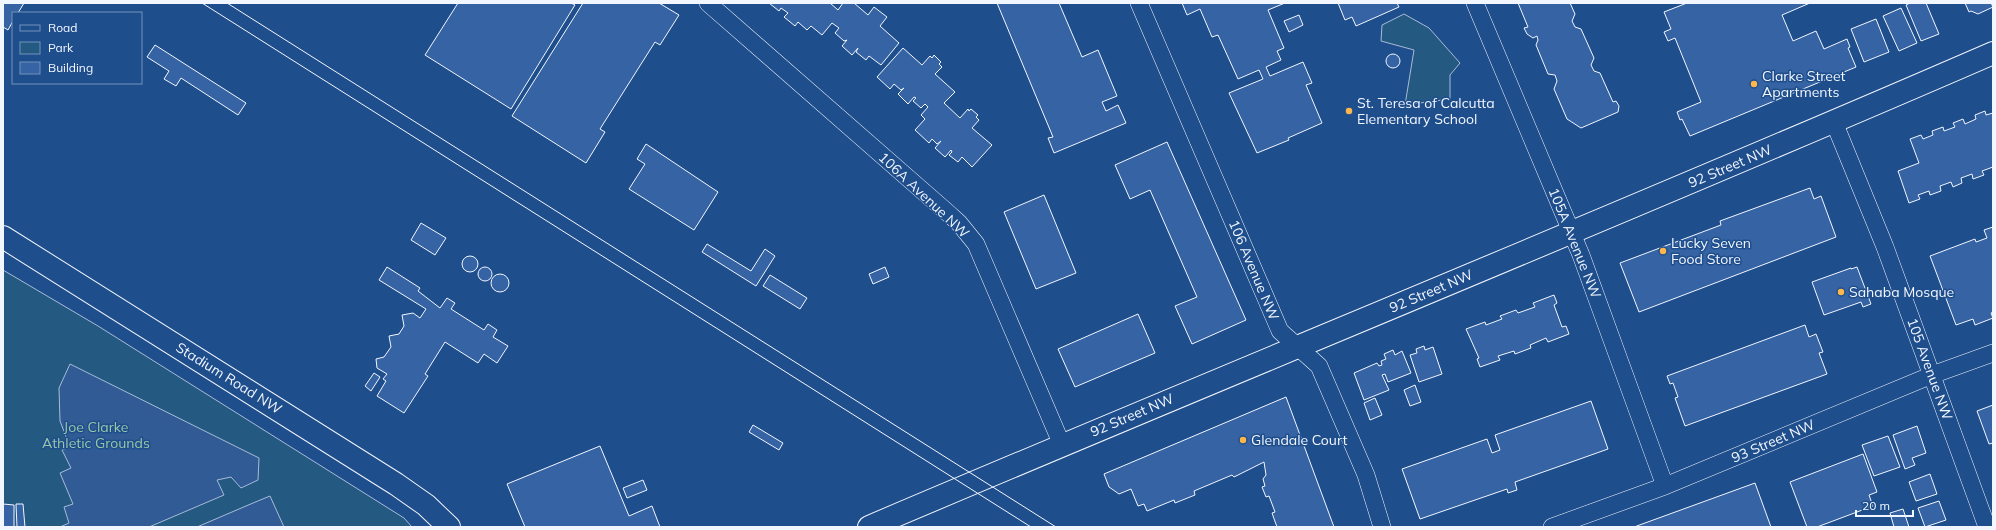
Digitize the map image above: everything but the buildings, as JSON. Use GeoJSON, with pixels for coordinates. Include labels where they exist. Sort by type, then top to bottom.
{"type":"FeatureCollection","features":[{"type":"Feature","properties":{"kind":"street","name":"106A Avenue NW"},"geometry":{"type":"LineString","coordinates":[[708,3],[948,213],[969,234],[976,244],[1062,445]]}},
{"type":"Feature","properties":{"kind":"street","name":"106 Avenue NW"},"geometry":{"type":"LineString","coordinates":[[1139,3],[1280,331],[1319,366],[1366,475],[1382,527]]}},
{"type":"Feature","properties":{"kind":"street","name":"105A Avenue NW"},"geometry":{"type":"LineString","coordinates":[[1475,3],[1572,232],[1615,344],[1665,486]]}},
{"type":"Feature","properties":{"kind":"street","name":"92 Street NW"},"geometry":{"type":"LineString","coordinates":[[869,527],[1296,346],[1834,122],[1993,53]]}},
{"type":"Feature","properties":{"kind":"street","name":"105 Avenue NW"},"geometry":{"type":"LineString","coordinates":[[1834,122],[1885,247],[1986,522]]}},
{"type":"Feature","properties":{"kind":"street","name":"Stadium Road NW"},"geometry":{"type":"LineString","coordinates":[[3,236],[396,484],[426,505],[449,527]]}},
{"type":"Feature","properties":{"kind":"street","name":"93 Street NW"},"geometry":{"type":"LineString","coordinates":[[1552,527],[1665,486],[1932,375],[1993,353]]}},
{"type":"Feature","properties":{"kind":"green space"},"geometry":{"type":"Polygon","coordinates":[[[1404,14],[1429,28],[1460,63],[1450,75],[1450,99],[1405,105],[1414,50],[1381,41],[1382,25],[1404,14]]]}},
{"type":"Feature","properties":{"kind":"green space","name":"Joe Clarke Athletic Grounds"},"geometry":{"type":"Polygon","coordinates":[[[3,270],[98,326],[404,518],[412,527],[3,527],[3,270]]]}},
{"type":"Feature","properties":{"kind":"shaded area"},"geometry":{"type":"Polygon","coordinates":[[[70,364],[259,458],[258,480],[241,488],[231,477],[217,480],[224,495],[149,527],[60,527],[69,523],[64,507],[73,504],[60,473],[71,468],[62,450],[70,447],[60,421],[59,388],[70,364]]]}},
{"type":"Feature","properties":{"kind":"shaded area"},"geometry":{"type":"Polygon","coordinates":[[[270,496],[284,527],[197,527],[253,503],[270,496]]]}},
{"type":"Feature","properties":{"kind":"tram line"},"geometry":{"type":"LineString","coordinates":[[202,3],[1031,527]]}},
{"type":"Feature","properties":{"kind":"tram line"},"geometry":{"type":"LineString","coordinates":[[227,3],[1056,527]]}},
{"type":"Feature","properties":{"kind":"place","name":"Clarke Street Apartments"},"geometry":{"type":"Point","coordinates":[1754,84]}},
{"type":"Feature","properties":{"kind":"place","name":"St. Teresa of Calcutta Elementary School"},"geometry":{"type":"Point","coordinates":[1349,111]}},
{"type":"Feature","properties":{"kind":"place","name":"Lucky Seven Food Store"},"geometry":{"type":"Point","coordinates":[1663,251]}},
{"type":"Feature","properties":{"kind":"place","name":"Sahaba Mosque"},"geometry":{"type":"Point","coordinates":[1841,292]}},
{"type":"Feature","properties":{"kind":"place","name":"Glendale Court"},"geometry":{"type":"Point","coordinates":[1243,440]}}]}
